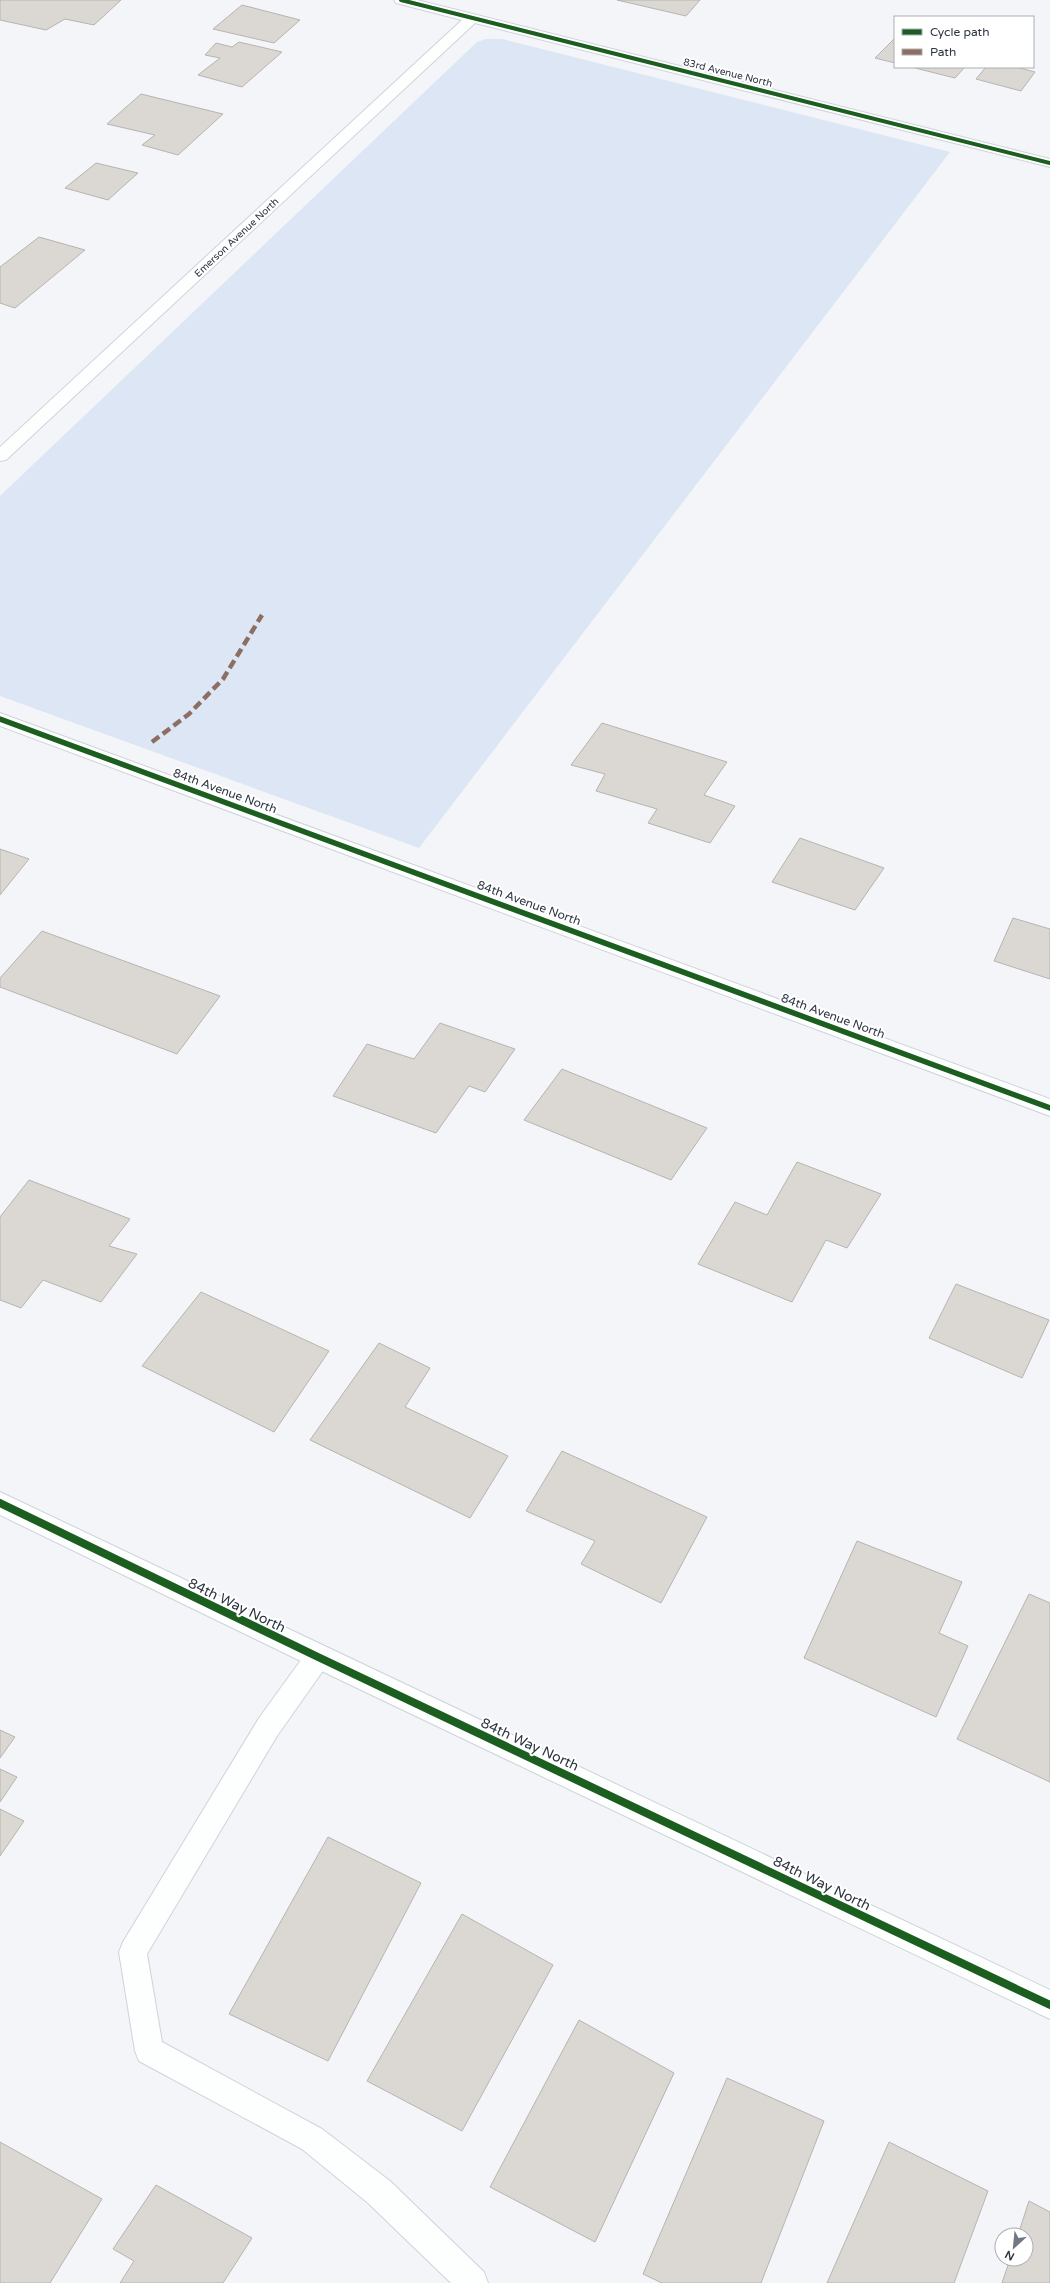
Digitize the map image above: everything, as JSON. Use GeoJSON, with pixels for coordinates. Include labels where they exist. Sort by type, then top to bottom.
{"type":"FeatureCollection","features":[{"type":"Feature","properties":{"kind":"street","name":"83rd Avenue North"},"geometry":{"type":"LineString","coordinates":[[402,0],[1050,163]]}},
{"type":"Feature","properties":{"kind":"street","name":"Emerson Avenue North"},"geometry":{"type":"LineString","coordinates":[[0,456],[472,18]]}},
{"type":"Feature","properties":{"kind":"street","name":"84th Avenue North"},"geometry":{"type":"LineString","coordinates":[[0,719],[1050,1108]]}},
{"type":"Feature","properties":{"kind":"street","name":"84th Way North"},"geometry":{"type":"LineString","coordinates":[[0,1503],[318,1657],[1050,2005]]}},
{"type":"Feature","properties":{"kind":"street"},"geometry":{"type":"LineString","coordinates":[[318,1657],[268,1727],[133,1952],[149,2051],[312,2138],[379,2192],[472,2283]]}},
{"type":"Feature","properties":{"kind":"shaded area"},"geometry":{"type":"Polygon","coordinates":[[[486,39],[502,39],[950,152],[419,848],[0,696],[0,496],[477,42],[486,39]]]}},
{"type":"Feature","properties":{"kind":"building"},"geometry":{"type":"Polygon","coordinates":[[[0,0],[121,0],[94,25],[65,19],[46,30],[0,20],[0,0]]]}},
{"type":"Feature","properties":{"kind":"building"},"geometry":{"type":"Polygon","coordinates":[[[617,0],[700,0],[686,16],[617,0]]]}},
{"type":"Feature","properties":{"kind":"building"},"geometry":{"type":"Polygon","coordinates":[[[242,5],[300,20],[274,43],[213,29],[242,5]]]}},
{"type":"Feature","properties":{"kind":"building"},"geometry":{"type":"Polygon","coordinates":[[[894,39],[894,63],[875,58],[894,39]]]}},
{"type":"Feature","properties":{"kind":"building"},"geometry":{"type":"Polygon","coordinates":[[[239,42],[282,52],[242,87],[198,75],[220,58],[205,55],[216,43],[232,47],[239,42]]]}},
{"type":"Feature","properties":{"kind":"building"},"geometry":{"type":"Polygon","coordinates":[[[915,68],[964,68],[955,78],[915,68]]]}},
{"type":"Feature","properties":{"kind":"building"},"geometry":{"type":"Polygon","coordinates":[[[985,68],[1020,68],[1035,72],[1021,91],[976,79],[985,68]]]}},
{"type":"Feature","properties":{"kind":"building"},"geometry":{"type":"Polygon","coordinates":[[[141,94],[223,114],[178,155],[142,145],[155,135],[107,124],[141,94]]]}},
{"type":"Feature","properties":{"kind":"building"},"geometry":{"type":"Polygon","coordinates":[[[96,163],[138,173],[108,200],[65,188],[96,163]]]}},
{"type":"Feature","properties":{"kind":"building"},"geometry":{"type":"Polygon","coordinates":[[[39,237],[85,250],[15,308],[0,303],[0,267],[39,237]]]}},
{"type":"Feature","properties":{"kind":"building"},"geometry":{"type":"Polygon","coordinates":[[[602,723],[727,762],[704,795],[735,806],[710,843],[648,823],[657,809],[596,791],[605,774],[571,765],[602,723]]]}},
{"type":"Feature","properties":{"kind":"building"},"geometry":{"type":"Polygon","coordinates":[[[800,838],[884,868],[855,910],[772,882],[800,838]]]}},
{"type":"Feature","properties":{"kind":"building"},"geometry":{"type":"Polygon","coordinates":[[[0,849],[29,859],[0,895],[0,849]]]}},
{"type":"Feature","properties":{"kind":"building"},"geometry":{"type":"Polygon","coordinates":[[[1013,918],[1050,929],[1050,979],[994,961],[1013,918]]]}},
{"type":"Feature","properties":{"kind":"building"},"geometry":{"type":"Polygon","coordinates":[[[42,931],[220,996],[177,1054],[0,987],[0,978],[42,931]]]}},
{"type":"Feature","properties":{"kind":"building"},"geometry":{"type":"Polygon","coordinates":[[[440,1023],[515,1049],[485,1092],[469,1086],[436,1133],[333,1096],[367,1044],[414,1059],[440,1023]]]}},
{"type":"Feature","properties":{"kind":"building"},"geometry":{"type":"Polygon","coordinates":[[[562,1069],[707,1128],[671,1180],[524,1120],[562,1069]]]}},
{"type":"Feature","properties":{"kind":"building"},"geometry":{"type":"Polygon","coordinates":[[[797,1162],[881,1194],[847,1248],[826,1240],[792,1302],[698,1264],[735,1202],[767,1215],[797,1162]]]}},
{"type":"Feature","properties":{"kind":"building"},"geometry":{"type":"Polygon","coordinates":[[[29,1180],[130,1219],[109,1246],[137,1254],[101,1302],[43,1280],[21,1308],[0,1300],[0,1217],[29,1180]]]}},
{"type":"Feature","properties":{"kind":"building"},"geometry":{"type":"Polygon","coordinates":[[[956,1284],[1049,1320],[1022,1378],[929,1338],[956,1284]]]}},
{"type":"Feature","properties":{"kind":"building"},"geometry":{"type":"Polygon","coordinates":[[[201,1292],[329,1351],[274,1432],[142,1366],[201,1292]]]}},
{"type":"Feature","properties":{"kind":"building"},"geometry":{"type":"Polygon","coordinates":[[[379,1343],[430,1368],[405,1407],[508,1456],[470,1518],[310,1440],[379,1343]]]}},
{"type":"Feature","properties":{"kind":"building"},"geometry":{"type":"Polygon","coordinates":[[[562,1451],[707,1517],[661,1603],[581,1564],[595,1541],[526,1511],[562,1451]]]}},
{"type":"Feature","properties":{"kind":"building"},"geometry":{"type":"Polygon","coordinates":[[[857,1541],[962,1582],[939,1633],[968,1646],[936,1717],[804,1658],[857,1541]]]}},
{"type":"Feature","properties":{"kind":"building"},"geometry":{"type":"Polygon","coordinates":[[[1029,1594],[1050,1603],[1050,1782],[957,1739],[1029,1594]]]}},
{"type":"Feature","properties":{"kind":"building"},"geometry":{"type":"Polygon","coordinates":[[[0,1730],[15,1737],[0,1758],[0,1730]]]}},
{"type":"Feature","properties":{"kind":"building"},"geometry":{"type":"Polygon","coordinates":[[[0,1769],[17,1777],[0,1802],[0,1769]]]}},
{"type":"Feature","properties":{"kind":"building"},"geometry":{"type":"Polygon","coordinates":[[[0,1809],[24,1821],[0,1856],[0,1809]]]}},
{"type":"Feature","properties":{"kind":"building"},"geometry":{"type":"Polygon","coordinates":[[[328,1837],[421,1883],[328,2061],[229,2014],[328,1837]]]}},
{"type":"Feature","properties":{"kind":"building"},"geometry":{"type":"Polygon","coordinates":[[[462,1914],[553,1965],[462,2131],[367,2081],[462,1914]]]}},
{"type":"Feature","properties":{"kind":"building"},"geometry":{"type":"Polygon","coordinates":[[[579,2020],[674,2073],[595,2242],[490,2187],[579,2020]]]}},
{"type":"Feature","properties":{"kind":"building"},"geometry":{"type":"Polygon","coordinates":[[[727,2078],[824,2121],[761,2283],[662,2283],[643,2274],[727,2078]]]}},
{"type":"Feature","properties":{"kind":"building"},"geometry":{"type":"Polygon","coordinates":[[[0,2142],[102,2199],[50,2283],[0,2283],[0,2142]]]}},
{"type":"Feature","properties":{"kind":"building"},"geometry":{"type":"Polygon","coordinates":[[[889,2142],[988,2191],[954,2283],[827,2283],[889,2142]]]}},
{"type":"Feature","properties":{"kind":"building"},"geometry":{"type":"Polygon","coordinates":[[[156,2185],[252,2238],[223,2283],[120,2283],[134,2261],[113,2249],[156,2185]]]}},
{"type":"Feature","properties":{"kind":"building"},"geometry":{"type":"Polygon","coordinates":[[[1029,2201],[1050,2212],[1050,2283],[1002,2283],[1007,2267],[1034,2267],[1034,2227],[1021,2227],[1029,2201]]]}},
{"type":"Feature","properties":{"kind":"marked path"},"geometry":{"type":"LineString","coordinates":[[152,742],[189,714],[223,679],[262,615]]}},
{"type":"Feature","properties":{"kind":"cycle path"},"geometry":{"type":"LineString","coordinates":[[401,0],[1050,163]]}},
{"type":"Feature","properties":{"kind":"cycle path"},"geometry":{"type":"LineString","coordinates":[[0,719],[1050,1108]]}},
{"type":"Feature","properties":{"kind":"cycle path"},"geometry":{"type":"LineString","coordinates":[[0,1503],[318,1657],[1050,2005]]}}]}
